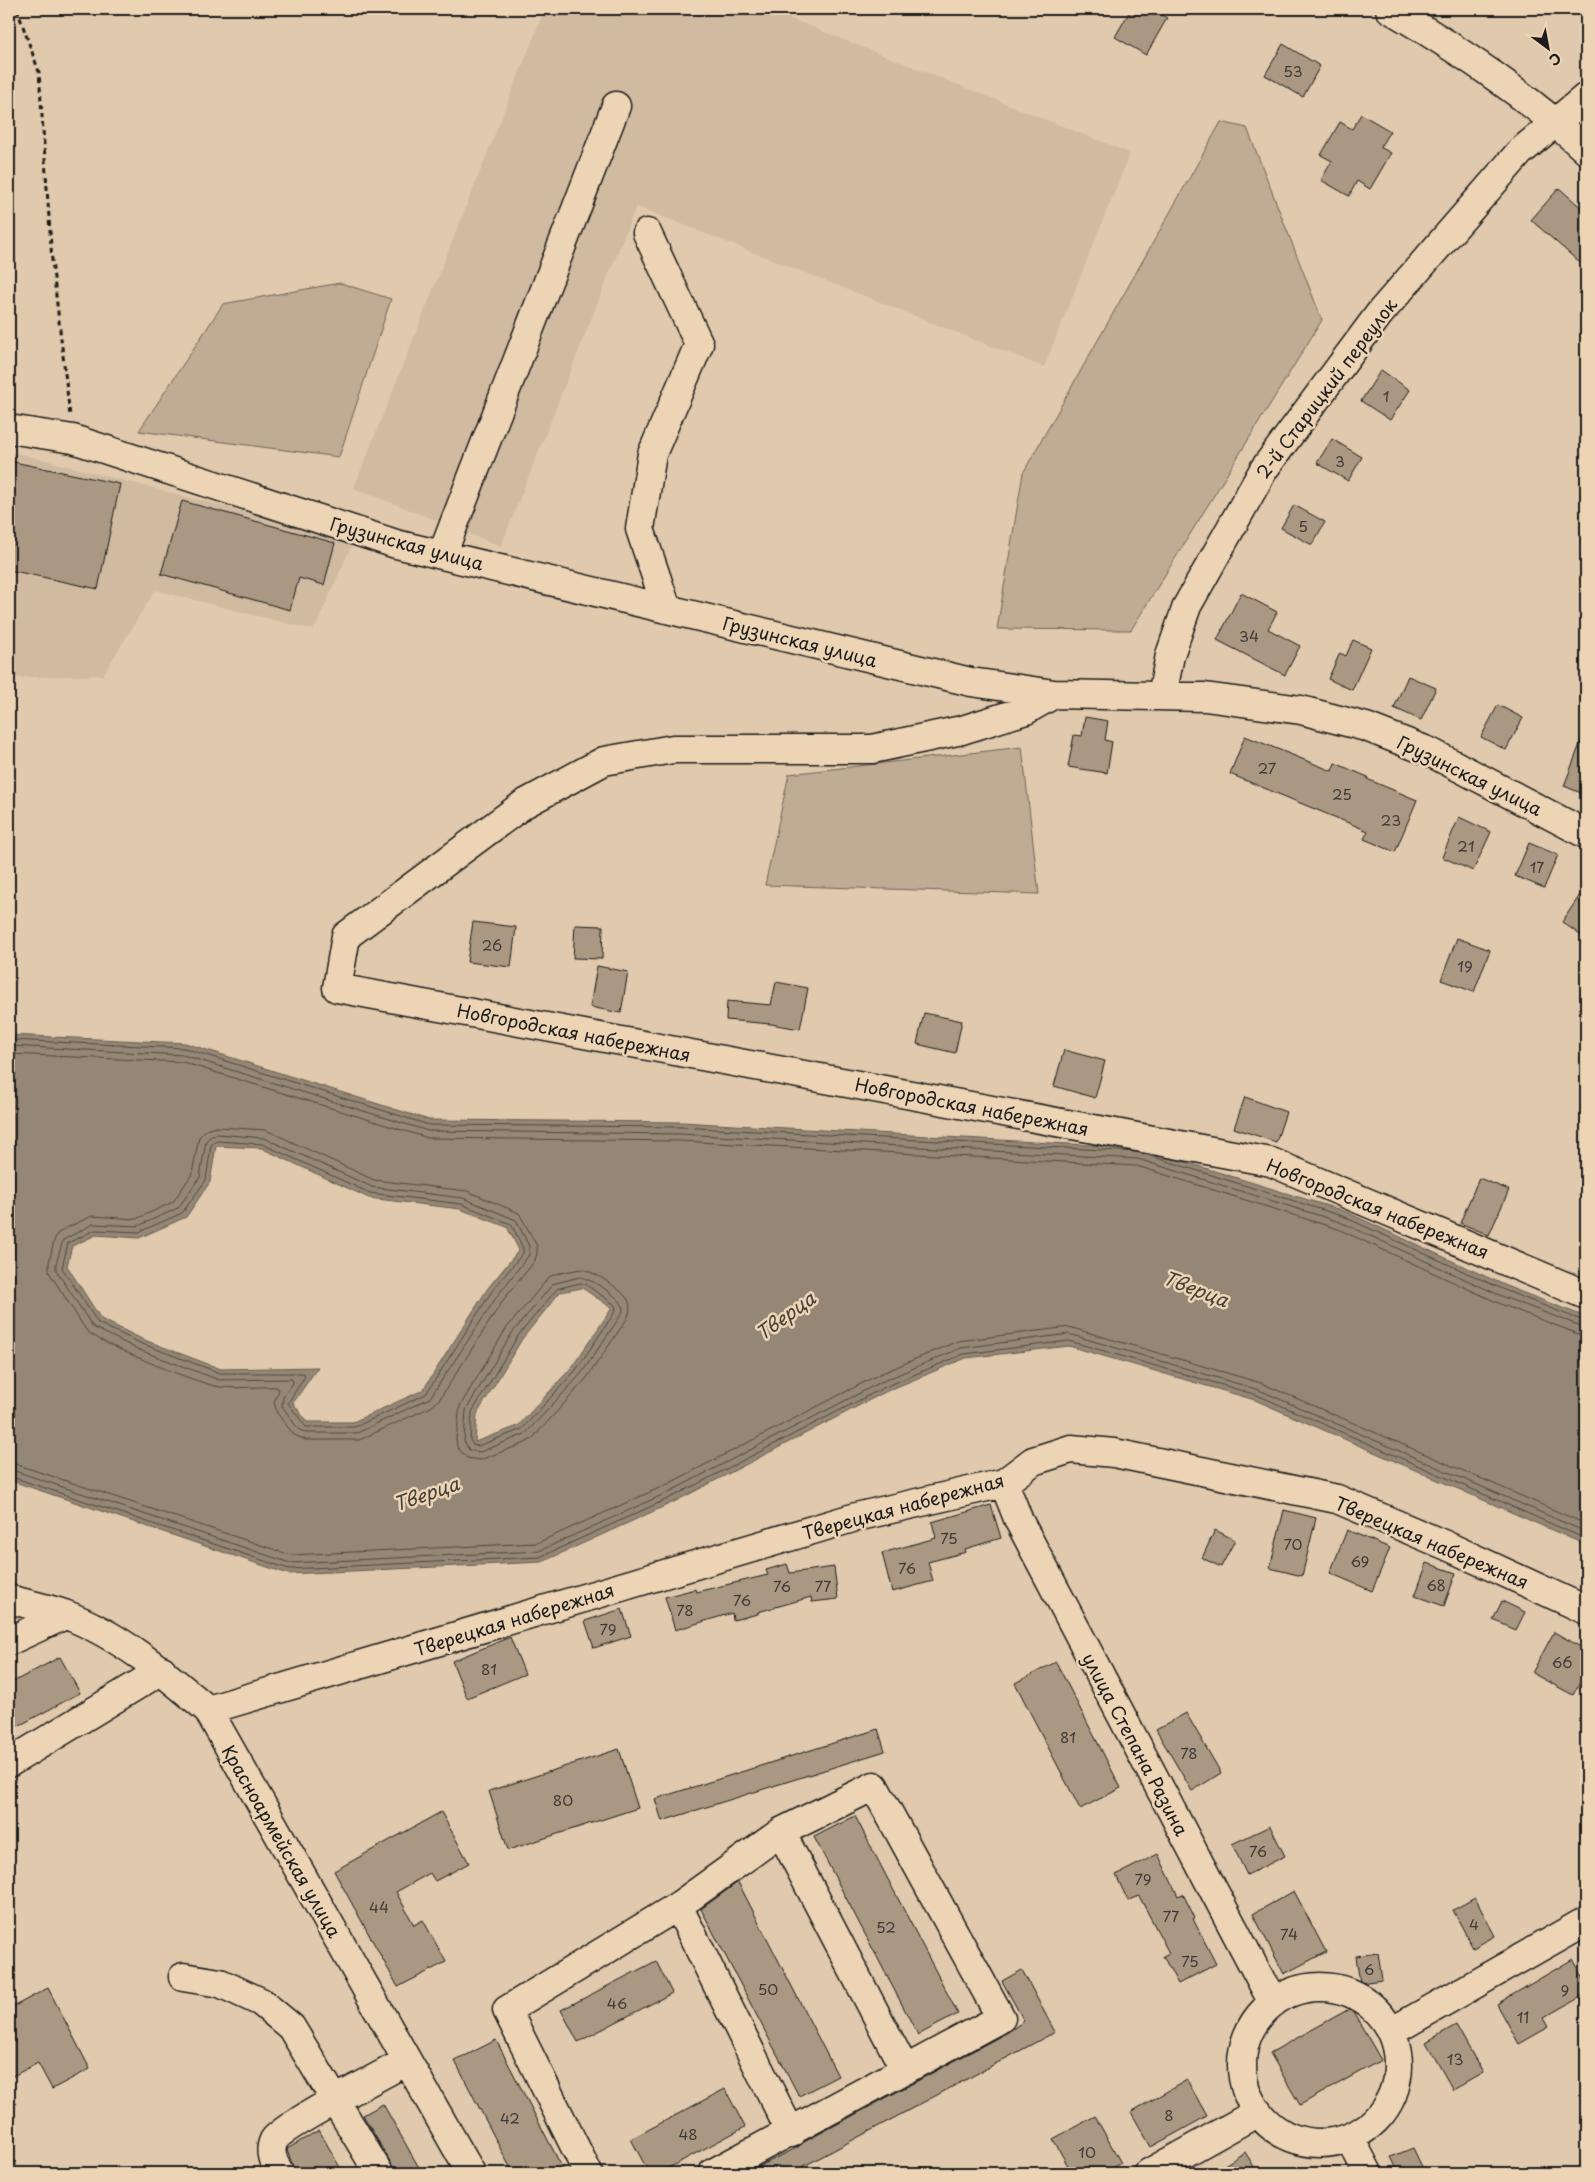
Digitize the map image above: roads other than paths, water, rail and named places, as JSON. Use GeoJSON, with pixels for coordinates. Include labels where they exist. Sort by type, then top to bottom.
{"type":"FeatureCollection","features":[{"type":"Feature","properties":{"kind":"street"},"geometry":{"type":"LineString","coordinates":[[1390,9],[1485,70],[1556,122],[1586,150]]}},
{"type":"Feature","properties":{"kind":"street","name":"2-й Старицкий переулок"},"geometry":{"type":"LineString","coordinates":[[1162,696],[1170,655],[1187,606],[1264,469],[1380,313],[1520,152],[1586,97]]}},
{"type":"Feature","properties":{"kind":"street"},"geometry":{"type":"LineString","coordinates":[[442,555],[616,106]]}},
{"type":"Feature","properties":{"kind":"street"},"geometry":{"type":"LineString","coordinates":[[647,232],[699,344],[652,454],[640,529],[667,609]]}},
{"type":"Feature","properties":{"kind":"street","name":"Грузинская улица"},"geometry":{"type":"LineString","coordinates":[[9,429],[73,439],[396,544],[971,682],[1054,694],[1205,697],[1301,710],[1366,726],[1430,752],[1586,834]]}},
{"type":"Feature","properties":{"kind":"street","name":"Новгородская набережная"},"geometry":{"type":"LineString","coordinates":[[1054,694],[1026,710],[962,730],[872,749],[673,749],[604,761],[524,804],[346,936],[337,988],[1271,1162],[1586,1295]]}},
{"type":"Feature","properties":{"kind":"street","name":"Тверецкая набережная"},"geometry":{"type":"LineString","coordinates":[[208,1710],[856,1517],[1004,1482],[1033,1461],[1071,1449],[1114,1453],[1337,1499],[1445,1545],[1586,1610]]}},
{"type":"Feature","properties":{"kind":"street","name":"улица Степана Разина"},"geometry":{"type":"LineString","coordinates":[[1004,1482],[1018,1521],[1273,2003]]}},
{"type":"Feature","properties":{"kind":"street","name":"Красноармейская улица"},"geometry":{"type":"LineString","coordinates":[[9,1599],[65,1615],[98,1630],[162,1670],[208,1710],[471,2173]]}},
{"type":"Feature","properties":{"kind":"street"},"geometry":{"type":"LineString","coordinates":[[9,1641],[65,1615]]}},
{"type":"Feature","properties":{"kind":"street"},"geometry":{"type":"LineString","coordinates":[[9,1763],[162,1670]]}},
{"type":"Feature","properties":{"kind":"street"},"geometry":{"type":"LineString","coordinates":[[588,2173],[507,2010],[678,1906],[781,1832],[874,1786],[1001,2018],[791,2133],[713,2173]]}},
{"type":"Feature","properties":{"kind":"street"},"geometry":{"type":"LineString","coordinates":[[781,1832],[905,2070]]}},
{"type":"Feature","properties":{"kind":"street"},"geometry":{"type":"LineString","coordinates":[[678,1906],[791,2133]]}},
{"type":"Feature","properties":{"kind":"street"},"geometry":{"type":"LineString","coordinates":[[1391,2032],[1586,1921]]}},
{"type":"Feature","properties":{"kind":"street"},"geometry":{"type":"LineString","coordinates":[[183,1977],[220,1982],[261,2002],[291,2027],[379,2173]]}},
{"type":"Feature","properties":{"kind":"street"},"geometry":{"type":"LineString","coordinates":[[1316,1987],[1339,1989],[1361,1998],[1379,2012],[1391,2032],[1398,2052],[1398,2073],[1394,2094],[1383,2112],[1368,2127],[1350,2138],[1330,2143],[1309,2143],[1296,2139],[1272,2127],[1258,2112],[1248,2095],[1243,2075],[1243,2055],[1248,2035],[1258,2018],[1273,2003],[1293,1992],[1316,1987]]}},
{"type":"Feature","properties":{"kind":"street"},"geometry":{"type":"LineString","coordinates":[[279,2173],[272,2162],[272,2149],[275,2139],[296,2124],[407,2061]]}},
{"type":"Feature","properties":{"kind":"street"},"geometry":{"type":"LineString","coordinates":[[1149,2173],[1258,2112]]}},
{"type":"Feature","properties":{"kind":"street"},"geometry":{"type":"LineString","coordinates":[[1350,2138],[1368,2173]]}},
{"type":"Feature","properties":{"kind":"water","name":"Тверца"},"geometry":{"type":"Polygon","coordinates":[[[9,1035],[185,1043],[429,1120],[681,1122],[1140,1148],[1344,1211],[1511,1288],[1586,1317],[1586,1545],[1255,1400],[1069,1346],[966,1358],[887,1391],[676,1501],[542,1562],[288,1574],[9,1480],[9,1035]],[[216,1146],[210,1182],[186,1217],[139,1238],[96,1235],[72,1246],[67,1266],[101,1319],[142,1339],[221,1369],[318,1367],[293,1403],[307,1422],[353,1422],[423,1390],[488,1288],[519,1250],[507,1227],[460,1209],[369,1198],[261,1148],[216,1146]],[[582,1288],[560,1292],[522,1339],[477,1414],[475,1442],[518,1426],[572,1367],[612,1308],[582,1288]]]}}]}
